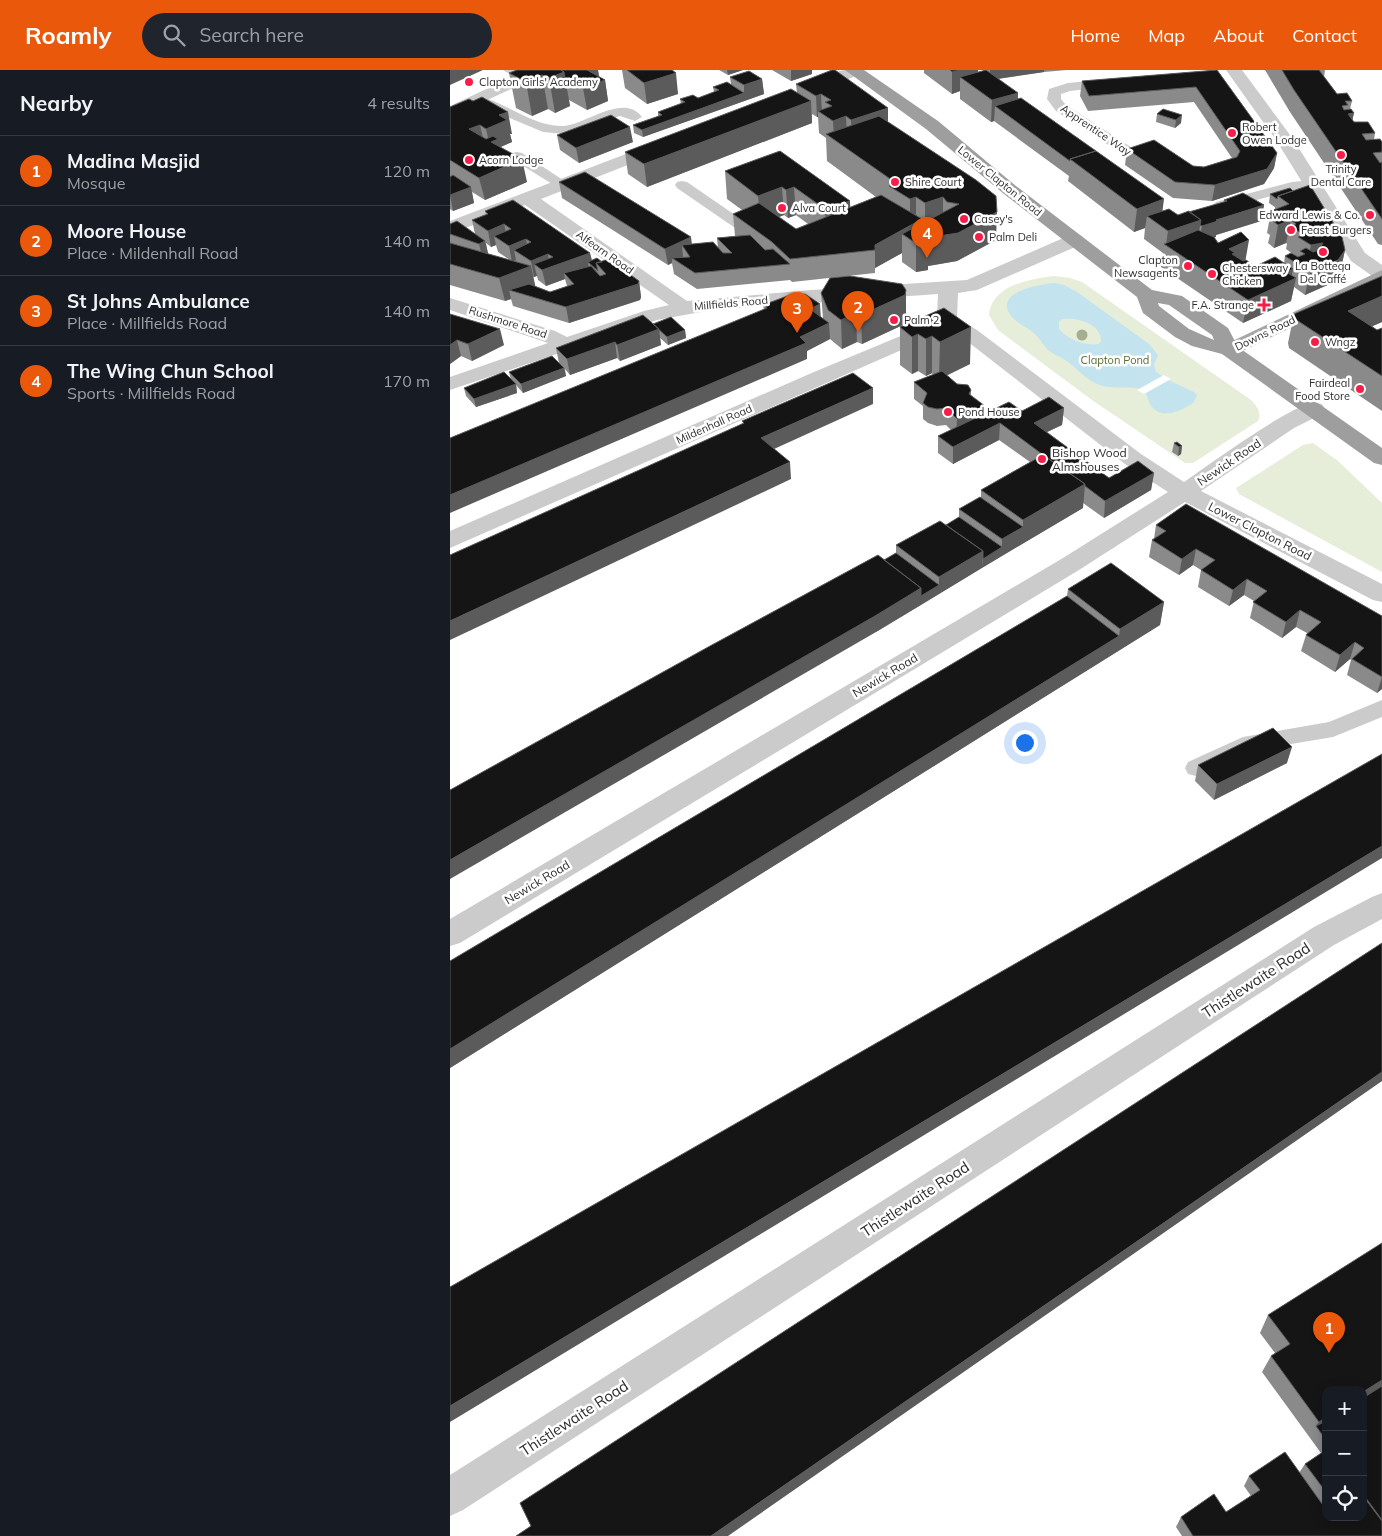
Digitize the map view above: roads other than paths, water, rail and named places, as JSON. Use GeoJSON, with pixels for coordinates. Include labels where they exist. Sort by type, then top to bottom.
{"type":"FeatureCollection","features":[{"type":"Feature","properties":{"kind":"highway","name":"Lower Clapton Road"},"geometry":{"type":"LineString","coordinates":[[854,71],[932,125],[1010,190],[1146,295],[1175,300],[1221,332],[1229,350],[1382,458]]}},
{"type":"Feature","properties":{"kind":"main road","name":"Downs Road"},"geometry":{"type":"LineString","coordinates":[[1229,350],[1382,275]]}},
{"type":"Feature","properties":{"kind":"street"},"geometry":{"type":"LineString","coordinates":[[1234,70],[1284,139],[1358,257],[1382,275]]}},
{"type":"Feature","properties":{"kind":"street"},"geometry":{"type":"LineString","coordinates":[[788,96],[854,71]]}},
{"type":"Feature","properties":{"kind":"street"},"geometry":{"type":"LineString","coordinates":[[450,112],[486,102],[533,74]]}},
{"type":"Feature","properties":{"kind":"street"},"geometry":{"type":"LineString","coordinates":[[450,228],[673,141]]}},
{"type":"Feature","properties":{"kind":"street","name":"Alfearn Road"},"geometry":{"type":"LineString","coordinates":[[527,198],[676,301],[682,308]]}},
{"type":"Feature","properties":{"kind":"street","name":"Millfields Road"},"geometry":{"type":"LineString","coordinates":[[450,384],[651,314],[682,308],[828,294],[970,286],[1075,240]]}},
{"type":"Feature","properties":{"kind":"street"},"geometry":{"type":"LineString","coordinates":[[947,321],[948,288]]}},
{"type":"Feature","properties":{"kind":"street","name":"Rushmore Road"},"geometry":{"type":"LineString","coordinates":[[450,304],[548,335],[565,344]]}},
{"type":"Feature","properties":{"kind":"street","name":"Lower Clapton Road"},"geometry":{"type":"LineString","coordinates":[[947,321],[970,334],[1133,459],[1184,492],[1382,594]]}},
{"type":"Feature","properties":{"kind":"street","name":"Mildenhall Road"},"geometry":{"type":"LineString","coordinates":[[450,540],[821,376],[918,337],[947,321]]}},
{"type":"Feature","properties":{"kind":"street","name":"Newick Road"},"geometry":{"type":"LineString","coordinates":[[450,934],[1071,564],[1184,492],[1286,423],[1314,409]]}},
{"type":"Feature","properties":{"kind":"street","name":"Thistlewaite Road"},"geometry":{"type":"LineString","coordinates":[[450,1497],[1324,936],[1382,905]]}},
{"type":"Feature","properties":{"kind":"lane"},"geometry":{"type":"LineString","coordinates":[[510,70],[533,74]]}},
{"type":"Feature","properties":{"kind":"lane","name":"Apprentice Way"},"geometry":{"type":"LineString","coordinates":[[1120,82],[1068,87],[1054,92],[1054,99],[1061,108],[1135,156]]}},
{"type":"Feature","properties":{"kind":"lane"},"geometry":{"type":"LineString","coordinates":[[486,102],[543,128],[565,130],[621,111],[635,117]]}},
{"type":"Feature","properties":{"kind":"lane"},"geometry":{"type":"LineString","coordinates":[[517,156],[562,184]]}},
{"type":"Feature","properties":{"kind":"lane"},"geometry":{"type":"LineString","coordinates":[[1207,210],[1253,195],[1292,186],[1313,184]]}},
{"type":"Feature","properties":{"kind":"lane"},"geometry":{"type":"LineString","coordinates":[[682,185],[746,229]]}},
{"type":"Feature","properties":{"kind":"lane"},"geometry":{"type":"LineString","coordinates":[[1196,768],[1250,743],[1333,729],[1382,708]]}},
{"type":"Feature","properties":{"kind":"water","name":"Clapton Pond"},"geometry":{"type":"Polygon","coordinates":[[[1048,284],[1064,285],[1077,292],[1149,344],[1158,355],[1154,365],[1156,372],[1194,392],[1197,395],[1194,402],[1179,411],[1162,413],[1150,405],[1145,393],[1140,389],[1108,387],[1095,383],[1066,360],[1048,350],[1036,335],[1012,317],[1007,308],[1008,301],[1020,291],[1048,284]],[[1062,319],[1059,322],[1059,329],[1063,333],[1082,343],[1099,344],[1101,341],[1100,335],[1093,326],[1081,320],[1062,319]]]}},
{"type":"Feature","properties":{"kind":"place","name":"Clapton Girls' Academy"},"geometry":{"type":"Point","coordinates":[469,82]}},
{"type":"Feature","properties":{"kind":"place","name":"Robert Owen Lodge"},"geometry":{"type":"Point","coordinates":[1232,133]}},
{"type":"Feature","properties":{"kind":"place","name":"Trinity Dental Care"},"geometry":{"type":"Point","coordinates":[1341,155]}},
{"type":"Feature","properties":{"kind":"place","name":"Acorn Lodge"},"geometry":{"type":"Point","coordinates":[469,160]}},
{"type":"Feature","properties":{"kind":"place","name":"Shire Court"},"geometry":{"type":"Point","coordinates":[895,182]}},
{"type":"Feature","properties":{"kind":"place","name":"Alva Court"},"geometry":{"type":"Point","coordinates":[782,208]}},
{"type":"Feature","properties":{"kind":"place","name":"Edward Lewis & Co."},"geometry":{"type":"Point","coordinates":[1370,215]}},
{"type":"Feature","properties":{"kind":"place","name":"Casey's"},"geometry":{"type":"Point","coordinates":[964,219]}},
{"type":"Feature","properties":{"kind":"place","name":"Feast Burgers"},"geometry":{"type":"Point","coordinates":[1291,230]}},
{"type":"Feature","properties":{"kind":"place","name":"Palm Deli"},"geometry":{"type":"Point","coordinates":[979,237]}},
{"type":"Feature","properties":{"kind":"place","name":"La Bottega Del Caffé"},"geometry":{"type":"Point","coordinates":[1323,252]}},
{"type":"Feature","properties":{"kind":"place","name":"The Wing Chun School"},"geometry":{"type":"Point","coordinates":[927,258]}},
{"type":"Feature","properties":{"kind":"place","name":"Clapton Newsagents"},"geometry":{"type":"Point","coordinates":[1188,266]}},
{"type":"Feature","properties":{"kind":"place","name":"Chestersway Chicken"},"geometry":{"type":"Point","coordinates":[1212,274]}},
{"type":"Feature","properties":{"kind":"place","name":"F.A. Strange"},"geometry":{"type":"Point","coordinates":[1264,305]}},
{"type":"Feature","properties":{"kind":"place","name":"Palm 2"},"geometry":{"type":"Point","coordinates":[894,320]}},
{"type":"Feature","properties":{"kind":"place","name":"Moore House"},"geometry":{"type":"Point","coordinates":[858,332]}},
{"type":"Feature","properties":{"kind":"place","name":"St Johns Ambulance"},"geometry":{"type":"Point","coordinates":[797,333]}},
{"type":"Feature","properties":{"kind":"place","name":"Wngz"},"geometry":{"type":"Point","coordinates":[1315,342]}},
{"type":"Feature","properties":{"kind":"place","name":"Fairdeal Food Store"},"geometry":{"type":"Point","coordinates":[1360,389]}},
{"type":"Feature","properties":{"kind":"place","name":"Pond House"},"geometry":{"type":"Point","coordinates":[948,412]}},
{"type":"Feature","properties":{"kind":"place","name":"Bishop Wood Almshouses"},"geometry":{"type":"Point","coordinates":[1042,459]}},
{"type":"Feature","properties":{"kind":"place","name":"Madina Masjid"},"geometry":{"type":"Point","coordinates":[1329,1353]}}]}
